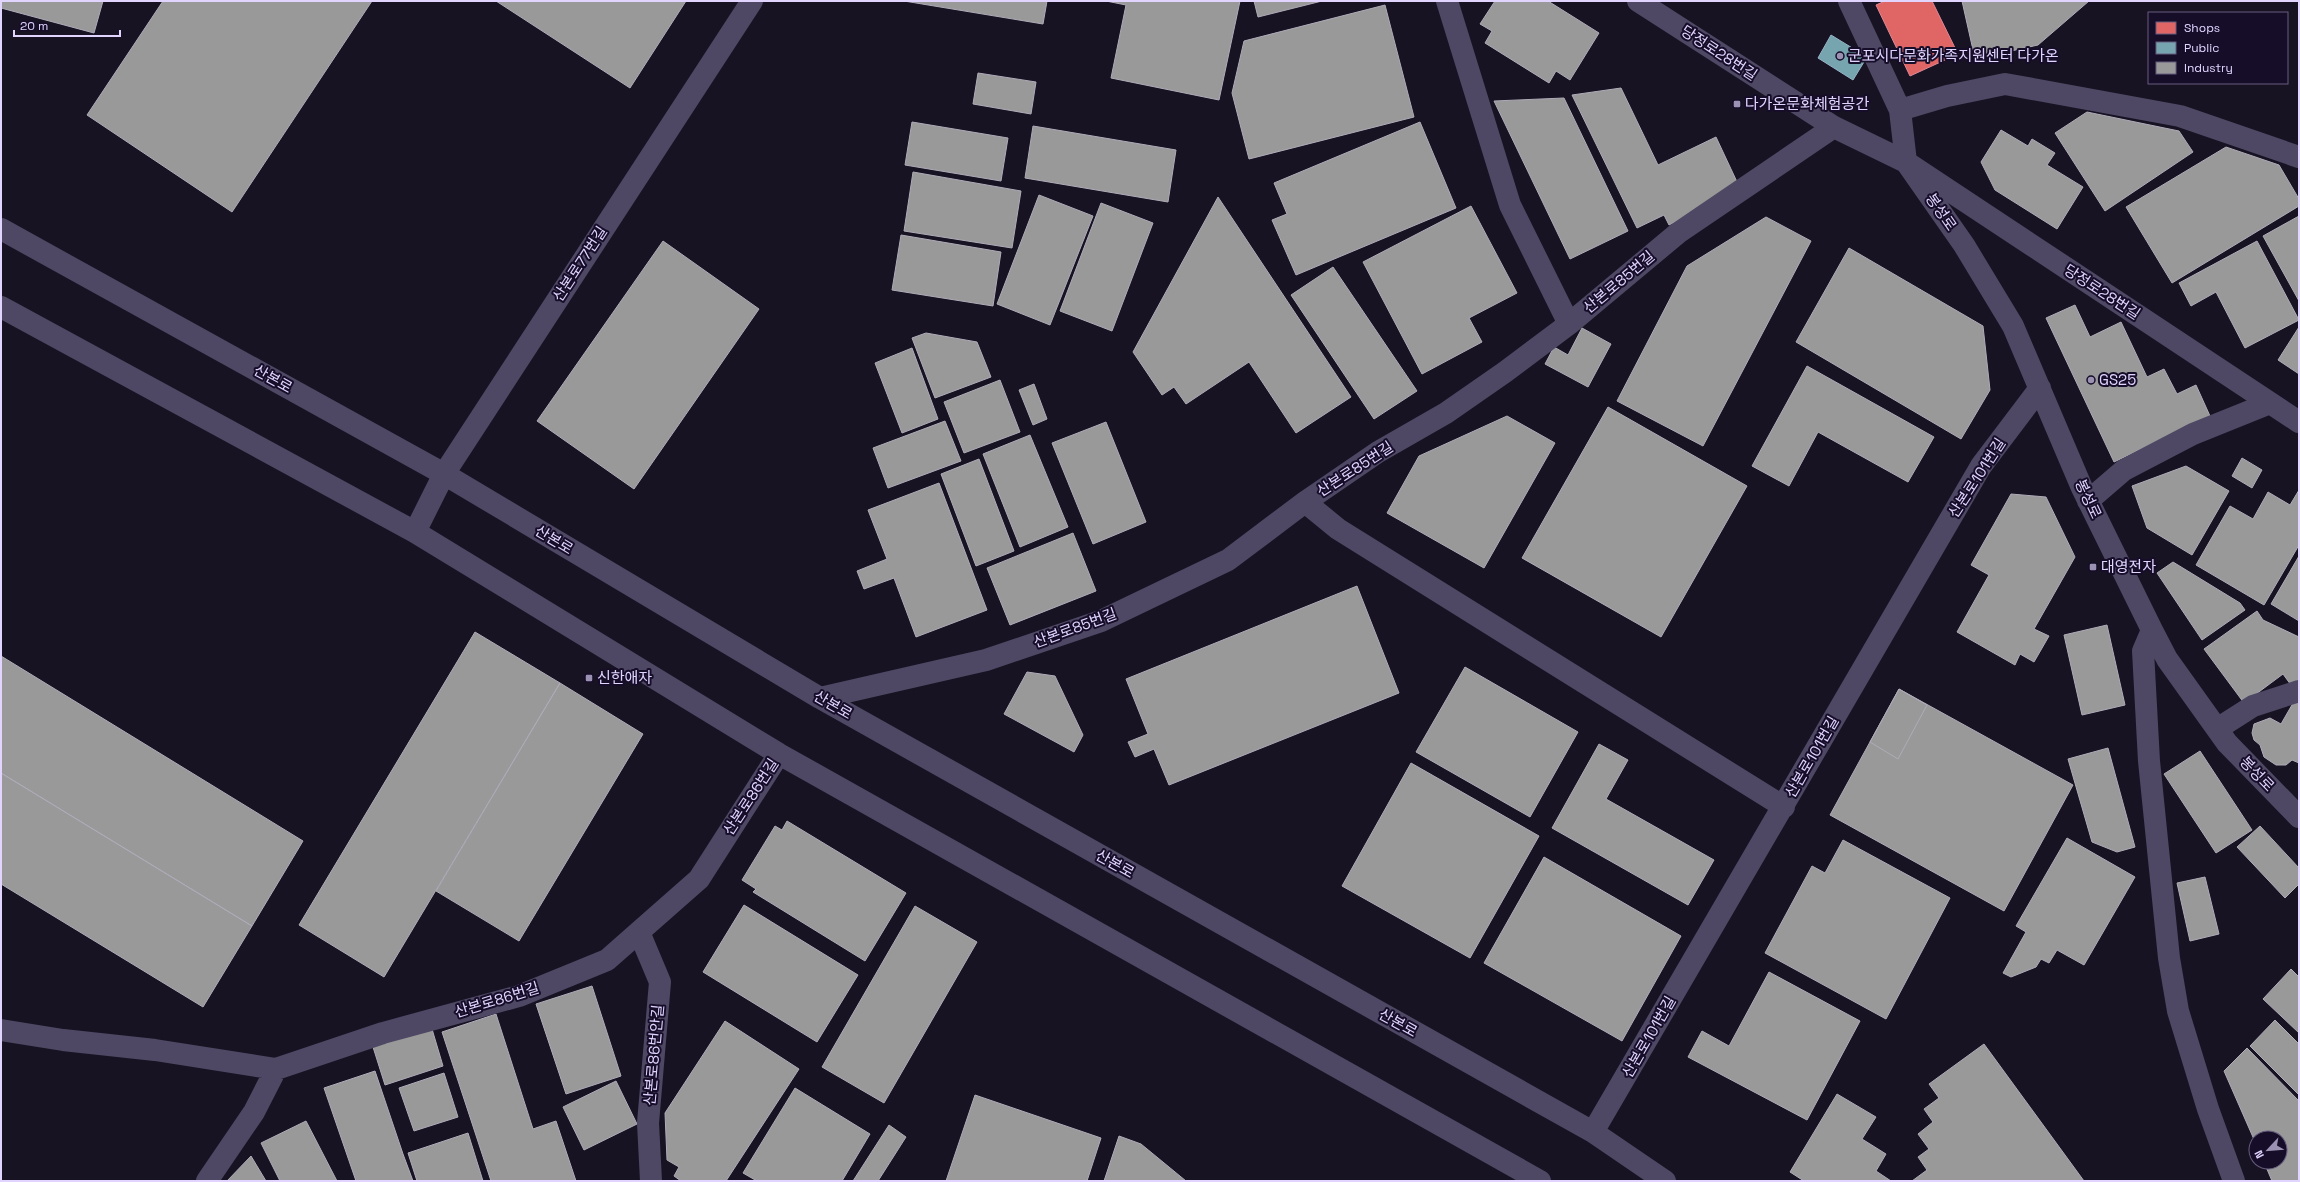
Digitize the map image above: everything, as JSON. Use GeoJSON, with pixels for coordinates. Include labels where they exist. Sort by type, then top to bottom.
{"type":"FeatureCollection","features":[{"type":"Feature","properties":{"kind":"street","name":"산본로77번길"},"geometry":{"type":"LineString","coordinates":[[415,532],[444,474],[752,1]]}},
{"type":"Feature","properties":{"kind":"street"},"geometry":{"type":"LineString","coordinates":[[1447,1],[1510,205],[1569,324]]}},
{"type":"Feature","properties":{"kind":"street","name":"당정로28번길"},"geometry":{"type":"LineString","coordinates":[[1638,1],[1834,127],[1906,162],[2299,422]]}},
{"type":"Feature","properties":{"kind":"street"},"geometry":{"type":"LineString","coordinates":[[1849,1],[1900,110],[1906,162]]}},
{"type":"Feature","properties":{"kind":"street"},"geometry":{"type":"LineString","coordinates":[[1900,110],[1947,96],[2004,84],[2180,116],[2299,157]]}},
{"type":"Feature","properties":{"kind":"street","name":"산본로85번길"},"geometry":{"type":"LineString","coordinates":[[820,698],[986,660],[1102,621],[1228,560],[1305,502],[1378,452],[1446,413],[1569,324],[1678,233],[1834,127]]}},
{"type":"Feature","properties":{"kind":"street","name":"봉성로"},"geometry":{"type":"LineString","coordinates":[[1906,162],[1964,245],[2013,326],[2088,500],[2152,630],[2168,658],[2228,743],[2299,818]]}},
{"type":"Feature","properties":{"kind":"street","name":"산본로"},"geometry":{"type":"LineString","coordinates":[[1,229],[444,474],[820,698],[1593,1132],[1664,1181]]}},
{"type":"Feature","properties":{"kind":"street"},"geometry":{"type":"LineString","coordinates":[[1,307],[415,532],[779,754],[1540,1181]]}},
{"type":"Feature","properties":{"kind":"street","name":"산본로101번길"},"geometry":{"type":"LineString","coordinates":[[1593,1132],[1784,807],[1981,466],[2040,388]]}},
{"type":"Feature","properties":{"kind":"street"},"geometry":{"type":"LineString","coordinates":[[2088,500],[2124,470],[2193,434],[2270,403]]}},
{"type":"Feature","properties":{"kind":"street"},"geometry":{"type":"LineString","coordinates":[[1305,502],[1338,529],[1784,807]]}},
{"type":"Feature","properties":{"kind":"street"},"geometry":{"type":"LineString","coordinates":[[2152,630],[2144,651],[2149,760],[2169,958],[2178,1012],[2208,1109],[2234,1181]]}},
{"type":"Feature","properties":{"kind":"street"},"geometry":{"type":"LineString","coordinates":[[2217,729],[2253,706],[2299,691]]}},
{"type":"Feature","properties":{"kind":"street","name":"산본로86번길"},"geometry":{"type":"LineString","coordinates":[[276,1069],[383,1033],[519,996],[607,960],[699,879],[779,754]]}},
{"type":"Feature","properties":{"kind":"street","name":"산본로86번안길"},"geometry":{"type":"LineString","coordinates":[[639,932],[660,982],[648,1123],[651,1181]]}},
{"type":"Feature","properties":{"kind":"street"},"geometry":{"type":"LineString","coordinates":[[1,1030],[63,1040],[155,1050],[276,1069],[254,1112],[207,1181]]}},
{"type":"Feature","properties":{"kind":"building: Shops"},"geometry":{"type":"Polygon","coordinates":[[[1885,1],[1932,1],[1958,54],[1910,76],[1876,5],[1885,1]]]}},
{"type":"Feature","properties":{"kind":"building: Public"},"geometry":{"type":"Polygon","coordinates":[[[1831,35],[1867,57],[1853,80],[1818,58],[1831,35]]]}},
{"type":"Feature","properties":{"kind":"building: Industry"},"geometry":{"type":"Polygon","coordinates":[[[1,1],[103,1],[94,33],[1,8],[1,1]]]}},
{"type":"Feature","properties":{"kind":"building: Industry"},"geometry":{"type":"Polygon","coordinates":[[[163,1],[372,1],[232,212],[87,115],[163,1]]]}},
{"type":"Feature","properties":{"kind":"building: Industry"},"geometry":{"type":"Polygon","coordinates":[[[496,1],[686,1],[630,88],[496,1]]]}},
{"type":"Feature","properties":{"kind":"building: Industry"},"geometry":{"type":"Polygon","coordinates":[[[904,1],[1047,1],[1043,24],[904,1]]]}},
{"type":"Feature","properties":{"kind":"building: Industry"},"geometry":{"type":"Polygon","coordinates":[[[1106,1],[1240,1],[1219,100],[1111,78],[1126,5],[1106,1]]]}},
{"type":"Feature","properties":{"kind":"building: Industry"},"geometry":{"type":"Polygon","coordinates":[[[1254,1],[1322,1],[1258,17],[1254,1]]]}},
{"type":"Feature","properties":{"kind":"building: Industry"},"geometry":{"type":"Polygon","coordinates":[[[1495,1],[1548,1],[1599,33],[1570,80],[1556,71],[1549,83],[1485,43],[1492,31],[1480,24],[1495,1]]]}},
{"type":"Feature","properties":{"kind":"building: Industry"},"geometry":{"type":"Polygon","coordinates":[[[1962,1],[2089,1],[2038,45],[1975,59],[1962,1]]]}},
{"type":"Feature","properties":{"kind":"building: Industry"},"geometry":{"type":"Polygon","coordinates":[[[1385,5],[1414,117],[1249,159],[1232,93],[1244,41],[1385,5]]]}},
{"type":"Feature","properties":{"kind":"building: Industry"},"geometry":{"type":"Polygon","coordinates":[[[978,73],[1036,82],[1031,114],[973,104],[978,73]]]}},
{"type":"Feature","properties":{"kind":"building: Industry"},"geometry":{"type":"Polygon","coordinates":[[[1621,88],[1658,165],[1716,137],[1738,184],[1715,202],[1669,225],[1664,215],[1637,228],[1572,95],[1621,88]]]}},
{"type":"Feature","properties":{"kind":"building: Industry"},"geometry":{"type":"Polygon","coordinates":[[[1564,98],[1628,231],[1570,259],[1494,101],[1564,98]]]}},
{"type":"Feature","properties":{"kind":"building: Industry"},"geometry":{"type":"Polygon","coordinates":[[[2087,112],[2179,131],[2193,152],[2105,211],[2055,133],[2087,112]]]}},
{"type":"Feature","properties":{"kind":"building: Industry"},"geometry":{"type":"Polygon","coordinates":[[[912,122],[1008,138],[1001,181],[905,165],[912,122]]]}},
{"type":"Feature","properties":{"kind":"building: Industry"},"geometry":{"type":"Polygon","coordinates":[[[1420,122],[1456,208],[1296,275],[1272,220],[1287,214],[1274,183],[1420,122]]]}},
{"type":"Feature","properties":{"kind":"building: Industry"},"geometry":{"type":"Polygon","coordinates":[[[1033,126],[1176,150],[1168,202],[1025,178],[1033,126]]]}},
{"type":"Feature","properties":{"kind":"building: Industry"},"geometry":{"type":"Polygon","coordinates":[[[2001,130],[2028,146],[2032,139],[2055,153],[2047,165],[2083,187],[2057,229],[1995,190],[1981,162],[2001,130]]]}},
{"type":"Feature","properties":{"kind":"building: Industry"},"geometry":{"type":"Polygon","coordinates":[[[2226,147],[2279,165],[2299,199],[2299,206],[2172,283],[2126,207],[2226,147]]]}},
{"type":"Feature","properties":{"kind":"building: Industry"},"geometry":{"type":"Polygon","coordinates":[[[913,172],[1021,191],[1012,248],[904,231],[913,172]]]}},
{"type":"Feature","properties":{"kind":"building: Industry"},"geometry":{"type":"Polygon","coordinates":[[[1039,195],[1093,216],[1050,325],[997,304],[1039,195]]]}},
{"type":"Feature","properties":{"kind":"building: Industry"},"geometry":{"type":"Polygon","coordinates":[[[1218,197],[1351,397],[1296,433],[1249,362],[1186,404],[1174,387],[1162,395],[1133,352],[1218,197]]]}},
{"type":"Feature","properties":{"kind":"building: Industry"},"geometry":{"type":"Polygon","coordinates":[[[1101,203],[1153,223],[1112,331],[1060,311],[1101,203]]]}},
{"type":"Feature","properties":{"kind":"building: Industry"},"geometry":{"type":"Polygon","coordinates":[[[1471,206],[1517,293],[1469,318],[1482,342],[1422,374],[1363,262],[1471,206]]]}},
{"type":"Feature","properties":{"kind":"building: Industry"},"geometry":{"type":"Polygon","coordinates":[[[2299,216],[2299,301],[2263,236],[2299,216]]]}},
{"type":"Feature","properties":{"kind":"building: Industry"},"geometry":{"type":"Polygon","coordinates":[[[1766,217],[1811,241],[1703,446],[1617,401],[1687,266],[1766,217]]]}},
{"type":"Feature","properties":{"kind":"building: Industry"},"geometry":{"type":"Polygon","coordinates":[[[901,235],[1001,252],[993,306],[892,290],[901,235]]]}},
{"type":"Feature","properties":{"kind":"building: Industry"},"geometry":{"type":"Polygon","coordinates":[[[663,241],[759,309],[634,489],[537,421],[663,241]]]}},
{"type":"Feature","properties":{"kind":"building: Industry"},"geometry":{"type":"Polygon","coordinates":[[[2257,241],[2299,320],[2245,348],[2216,292],[2191,306],[2179,283],[2257,241]]]}},
{"type":"Feature","properties":{"kind":"building: Industry"},"geometry":{"type":"Polygon","coordinates":[[[1849,248],[1983,326],[1990,390],[1961,439],[1796,342],[1849,248]]]}},
{"type":"Feature","properties":{"kind":"building: Industry"},"geometry":{"type":"Polygon","coordinates":[[[1333,267],[1417,391],[1374,419],[1291,295],[1333,267]]]}},
{"type":"Feature","properties":{"kind":"building: Industry"},"geometry":{"type":"Polygon","coordinates":[[[2075,305],[2090,337],[2121,322],[2147,377],[2164,369],[2177,394],[2196,385],[2210,416],[2114,462],[2046,318],[2075,305]]]}},
{"type":"Feature","properties":{"kind":"building: Industry"},"geometry":{"type":"Polygon","coordinates":[[[2299,327],[2299,374],[2278,360],[2299,327]]]}},
{"type":"Feature","properties":{"kind":"building: Industry"},"geometry":{"type":"Polygon","coordinates":[[[1582,328],[1611,344],[1588,387],[1545,364],[1554,347],[1568,355],[1582,328]]]}},
{"type":"Feature","properties":{"kind":"building: Industry"},"geometry":{"type":"Polygon","coordinates":[[[926,333],[977,342],[991,377],[935,398],[912,338],[926,333]]]}},
{"type":"Feature","properties":{"kind":"building: Industry"},"geometry":{"type":"Polygon","coordinates":[[[912,348],[938,419],[902,433],[875,363],[912,348]]]}},
{"type":"Feature","properties":{"kind":"building: Industry"},"geometry":{"type":"Polygon","coordinates":[[[1807,366],[1934,437],[1908,482],[1818,432],[1789,486],[1752,466],[1807,366]]]}},
{"type":"Feature","properties":{"kind":"building: Industry"},"geometry":{"type":"Polygon","coordinates":[[[1000,380],[1020,432],[964,453],[944,402],[1000,380]]]}},
{"type":"Feature","properties":{"kind":"building: Industry"},"geometry":{"type":"Polygon","coordinates":[[[1034,384],[1047,419],[1033,425],[1019,390],[1034,384]]]}},
{"type":"Feature","properties":{"kind":"building: Industry"},"geometry":{"type":"Polygon","coordinates":[[[1608,407],[1747,486],[1661,637],[1522,558],[1608,407]]]}},
{"type":"Feature","properties":{"kind":"building: Industry"},"geometry":{"type":"Polygon","coordinates":[[[1507,416],[1555,443],[1484,568],[1387,513],[1419,456],[1507,416]]]}},
{"type":"Feature","properties":{"kind":"building: Industry"},"geometry":{"type":"Polygon","coordinates":[[[945,421],[961,461],[888,488],[873,448],[945,421]]]}},
{"type":"Feature","properties":{"kind":"building: Industry"},"geometry":{"type":"Polygon","coordinates":[[[1106,422],[1146,522],[1093,544],[1052,443],[1106,422]]]}},
{"type":"Feature","properties":{"kind":"building: Industry"},"geometry":{"type":"Polygon","coordinates":[[[1030,435],[1068,527],[1020,547],[983,454],[1030,435]]]}},
{"type":"Feature","properties":{"kind":"building: Industry"},"geometry":{"type":"Polygon","coordinates":[[[2242,458],[2262,470],[2252,488],[2232,476],[2242,458]]]}},
{"type":"Feature","properties":{"kind":"building: Industry"},"geometry":{"type":"Polygon","coordinates":[[[979,459],[1014,551],[976,566],[941,474],[979,459]]]}},
{"type":"Feature","properties":{"kind":"building: Industry"},"geometry":{"type":"Polygon","coordinates":[[[2186,466],[2229,491],[2192,555],[2147,528],[2132,486],[2186,466]]]}},
{"type":"Feature","properties":{"kind":"building: Industry"},"geometry":{"type":"Polygon","coordinates":[[[939,483],[987,610],[916,637],[894,578],[864,589],[857,571],[887,559],[868,510],[939,483]]]}},
{"type":"Feature","properties":{"kind":"building: Industry"},"geometry":{"type":"Polygon","coordinates":[[[2299,490],[2299,545],[2264,605],[2196,565],[2230,506],[2253,519],[2268,492],[2290,505],[2299,490]]]}},
{"type":"Feature","properties":{"kind":"building: Industry"},"geometry":{"type":"Polygon","coordinates":[[[2011,494],[2046,497],[2075,557],[2034,629],[2049,636],[2034,662],[2020,654],[2015,665],[1957,632],[1989,575],[1971,565],[2011,494]]]}},
{"type":"Feature","properties":{"kind":"building: Industry"},"geometry":{"type":"Polygon","coordinates":[[[1073,533],[1096,591],[1010,625],[987,568],[1073,533]]]}},
{"type":"Feature","properties":{"kind":"building: Industry"},"geometry":{"type":"Polygon","coordinates":[[[2299,556],[2299,621],[2271,604],[2299,556]]]}},
{"type":"Feature","properties":{"kind":"building: Industry"},"geometry":{"type":"Polygon","coordinates":[[[2173,562],[2240,603],[2245,610],[2202,640],[2157,573],[2173,562]]]}},
{"type":"Feature","properties":{"kind":"building: Industry"},"geometry":{"type":"Polygon","coordinates":[[[1357,586],[1399,693],[1169,785],[1154,749],[1135,757],[1128,742],[1148,734],[1126,679],[1357,586]]]}},
{"type":"Feature","properties":{"kind":"building: Industry"},"geometry":{"type":"Polygon","coordinates":[[[2257,611],[2263,620],[2299,637],[2299,679],[2291,685],[2283,674],[2244,703],[2204,649],[2257,611]]]}},
{"type":"Feature","properties":{"kind":"building: Industry"},"geometry":{"type":"Polygon","coordinates":[[[2107,625],[2125,705],[2082,715],[2064,635],[2107,625]]]}},
{"type":"Feature","properties":{"kind":"building: Industry"},"geometry":{"type":"Polygon","coordinates":[[[475,632],[560,683],[384,977],[299,925],[475,632]]]}},
{"type":"Feature","properties":{"kind":"building: Industry"},"geometry":{"type":"Polygon","coordinates":[[[1,656],[303,841],[252,926],[1,773],[1,656]]]}},
{"type":"Feature","properties":{"kind":"building: Industry"},"geometry":{"type":"Polygon","coordinates":[[[1465,667],[1578,732],[1530,817],[1416,752],[1465,667]]]}},
{"type":"Feature","properties":{"kind":"building: Industry"},"geometry":{"type":"Polygon","coordinates":[[[1027,672],[1055,676],[1083,735],[1074,752],[1004,714],[1027,672]]]}},
{"type":"Feature","properties":{"kind":"building: Industry"},"geometry":{"type":"Polygon","coordinates":[[[560,683],[643,734],[519,941],[436,891],[560,683]]]}},
{"type":"Feature","properties":{"kind":"building: Industry"},"geometry":{"type":"Polygon","coordinates":[[[1899,689],[2073,785],[2004,911],[1830,815],[1899,689]]]}},
{"type":"Feature","properties":{"kind":"building: Industry"},"geometry":{"type":"Polygon","coordinates":[[[1899,689],[1927,705],[1898,759],[1870,742],[1899,689]]]}},
{"type":"Feature","properties":{"kind":"building: Industry"},"geometry":{"type":"Polygon","coordinates":[[[2296,698],[2299,699],[2299,763],[2292,760],[2286,765],[2276,765],[2264,757],[2260,745],[2254,740],[2252,733],[2254,724],[2270,718],[2281,724],[2296,698]]]}},
{"type":"Feature","properties":{"kind":"building: Industry"},"geometry":{"type":"Polygon","coordinates":[[[1599,744],[1628,760],[1606,799],[1714,860],[1688,905],[1552,828],[1599,744]]]}},
{"type":"Feature","properties":{"kind":"building: Industry"},"geometry":{"type":"Polygon","coordinates":[[[2108,748],[2135,847],[2117,852],[2092,842],[2068,759],[2108,748]]]}},
{"type":"Feature","properties":{"kind":"building: Industry"},"geometry":{"type":"Polygon","coordinates":[[[2200,751],[2252,830],[2216,853],[2164,774],[2200,751]]]}},
{"type":"Feature","properties":{"kind":"building: Industry"},"geometry":{"type":"Polygon","coordinates":[[[1411,763],[1539,836],[1470,958],[1342,886],[1411,763]]]}},
{"type":"Feature","properties":{"kind":"building: Industry"},"geometry":{"type":"Polygon","coordinates":[[[1,773],[252,926],[203,1007],[1,884],[1,773]]]}},
{"type":"Feature","properties":{"kind":"building: Industry"},"geometry":{"type":"Polygon","coordinates":[[[787,821],[906,893],[865,961],[753,892],[756,889],[742,880],[775,826],[782,830],[787,821]]]}},
{"type":"Feature","properties":{"kind":"building: Industry"},"geometry":{"type":"Polygon","coordinates":[[[2260,826],[2299,868],[2299,884],[2285,898],[2237,847],[2260,826]]]}},
{"type":"Feature","properties":{"kind":"building: Industry"},"geometry":{"type":"Polygon","coordinates":[[[2067,838],[2135,877],[2084,965],[2057,950],[2049,963],[2041,959],[2036,967],[2011,977],[2003,973],[2026,932],[2016,926],[2067,838]]]}},
{"type":"Feature","properties":{"kind":"building: Industry"},"geometry":{"type":"Polygon","coordinates":[[[1843,840],[1950,898],[1886,1019],[1765,953],[1812,866],[1825,873],[1843,840]]]}},
{"type":"Feature","properties":{"kind":"building: Industry"},"geometry":{"type":"Polygon","coordinates":[[[1544,857],[1681,936],[1622,1041],[1484,963],[1544,857]]]}},
{"type":"Feature","properties":{"kind":"building: Industry"},"geometry":{"type":"Polygon","coordinates":[[[2205,877],[2219,934],[2190,941],[2177,883],[2205,877]]]}},
{"type":"Feature","properties":{"kind":"building: Industry"},"geometry":{"type":"Polygon","coordinates":[[[744,905],[858,975],[817,1042],[703,972],[744,905]]]}},
{"type":"Feature","properties":{"kind":"building: Industry"},"geometry":{"type":"Polygon","coordinates":[[[915,906],[977,942],[884,1103],[822,1067],[915,906]]]}},
{"type":"Feature","properties":{"kind":"building: Industry"},"geometry":{"type":"Polygon","coordinates":[[[2291,969],[2299,977],[2299,1033],[2263,999],[2291,969]]]}},
{"type":"Feature","properties":{"kind":"building: Industry"},"geometry":{"type":"Polygon","coordinates":[[[1769,972],[1860,1021],[1807,1120],[1688,1057],[1702,1031],[1729,1046],[1769,972]]]}},
{"type":"Feature","properties":{"kind":"building: Industry"},"geometry":{"type":"Polygon","coordinates":[[[592,986],[621,1076],[566,1094],[536,1004],[592,986]]]}},
{"type":"Feature","properties":{"kind":"building: Industry"},"geometry":{"type":"Polygon","coordinates":[[[496,1014],[533,1129],[556,1121],[576,1181],[491,1181],[442,1032],[496,1014]]]}},
{"type":"Feature","properties":{"kind":"building: Industry"},"geometry":{"type":"Polygon","coordinates":[[[2275,1020],[2299,1044],[2299,1095],[2250,1046],[2275,1020]]]}},
{"type":"Feature","properties":{"kind":"building: Industry"},"geometry":{"type":"Polygon","coordinates":[[[725,1021],[799,1069],[726,1181],[681,1181],[674,1176],[679,1167],[667,1160],[665,1113],[725,1021]]]}},
{"type":"Feature","properties":{"kind":"building: Industry"},"geometry":{"type":"Polygon","coordinates":[[[432,1029],[443,1066],[385,1085],[373,1047],[432,1029]]]}},
{"type":"Feature","properties":{"kind":"building: Industry"},"geometry":{"type":"Polygon","coordinates":[[[1984,1044],[2084,1181],[1912,1181],[1927,1170],[1918,1157],[1929,1149],[1918,1134],[1933,1122],[1924,1109],[1939,1098],[1929,1084],[1984,1044]]]}},
{"type":"Feature","properties":{"kind":"building: Industry"},"geometry":{"type":"Polygon","coordinates":[[[2247,1048],[2299,1101],[2299,1181],[2272,1181],[2267,1170],[2288,1170],[2288,1130],[2250,1130],[2224,1071],[2247,1048]]]}},
{"type":"Feature","properties":{"kind":"building: Industry"},"geometry":{"type":"Polygon","coordinates":[[[375,1071],[413,1181],[356,1181],[324,1088],[375,1071]]]}},
{"type":"Feature","properties":{"kind":"building: Industry"},"geometry":{"type":"Polygon","coordinates":[[[444,1073],[458,1117],[414,1131],[399,1088],[444,1073]]]}},
{"type":"Feature","properties":{"kind":"building: Industry"},"geometry":{"type":"Polygon","coordinates":[[[616,1081],[637,1124],[584,1150],[563,1107],[616,1081]]]}},
{"type":"Feature","properties":{"kind":"building: Industry"},"geometry":{"type":"Polygon","coordinates":[[[795,1088],[870,1134],[842,1181],[757,1181],[743,1173],[795,1088]]]}},
{"type":"Feature","properties":{"kind":"building: Industry"},"geometry":{"type":"Polygon","coordinates":[[[1837,1094],[1876,1117],[1862,1139],[1886,1154],[1876,1171],[1891,1181],[1804,1181],[1790,1172],[1837,1094]]]}},
{"type":"Feature","properties":{"kind":"building: Industry"},"geometry":{"type":"Polygon","coordinates":[[[975,1095],[1101,1138],[1087,1181],[946,1181],[975,1095]]]}},
{"type":"Feature","properties":{"kind":"building: Industry"},"geometry":{"type":"Polygon","coordinates":[[[306,1121],[337,1181],[280,1181],[261,1143],[306,1121]]]}},
{"type":"Feature","properties":{"kind":"building: Industry"},"geometry":{"type":"Polygon","coordinates":[[[889,1125],[906,1137],[878,1181],[853,1181],[889,1125]]]}},
{"type":"Feature","properties":{"kind":"building: Industry"},"geometry":{"type":"Polygon","coordinates":[[[468,1133],[483,1181],[417,1181],[408,1153],[468,1133]]]}},
{"type":"Feature","properties":{"kind":"building: Industry"},"geometry":{"type":"Polygon","coordinates":[[[1119,1136],[1141,1144],[1186,1181],[1104,1181],[1119,1136]]]}},
{"type":"Feature","properties":{"kind":"building: Industry"},"geometry":{"type":"Polygon","coordinates":[[[251,1156],[266,1181],[227,1181],[251,1156]]]}},
{"type":"Feature","properties":{"kind":"place","name":"군포시다문화가족지원센터 다가온"},"geometry":{"type":"Point","coordinates":[1840,56]}},
{"type":"Feature","properties":{"kind":"place","name":"다가온문화체험공간"},"geometry":{"type":"Point","coordinates":[1737,104]}},
{"type":"Feature","properties":{"kind":"place","name":"GS25"},"geometry":{"type":"Point","coordinates":[2091,380]}},
{"type":"Feature","properties":{"kind":"place","name":"대영전자"},"geometry":{"type":"Point","coordinates":[2093,567]}},
{"type":"Feature","properties":{"kind":"place","name":"신한애자"},"geometry":{"type":"Point","coordinates":[589,678]}}]}
